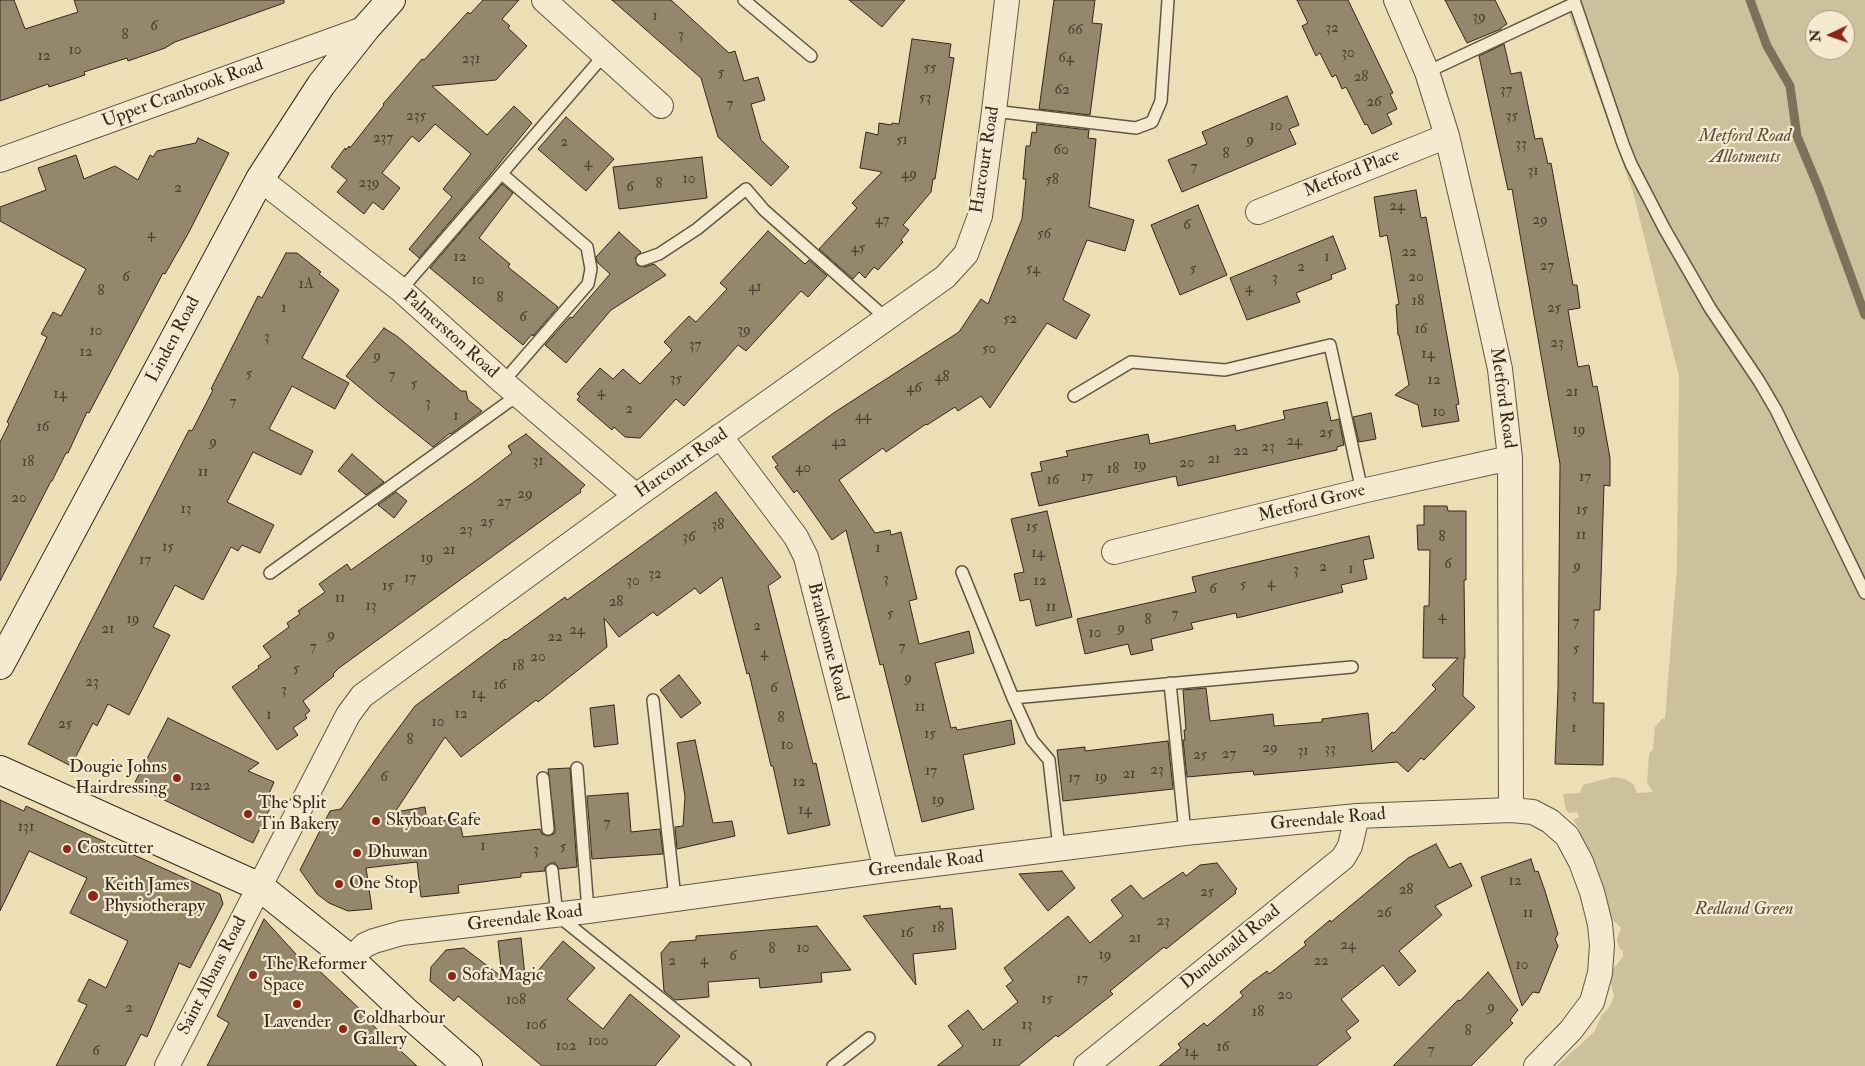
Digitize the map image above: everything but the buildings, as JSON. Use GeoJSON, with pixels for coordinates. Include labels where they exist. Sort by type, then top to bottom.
{"type":"FeatureCollection","features":[{"type":"Feature","properties":{"kind":"main road","name":"Linden Road"},"geometry":{"type":"LineString","coordinates":[[0,664],[260,179],[320,84],[366,28],[392,0]]}},
{"type":"Feature","properties":{"kind":"main road"},"geometry":{"type":"LineString","coordinates":[[0,770],[260,887],[350,959],[404,1010],[468,1066]]}},
{"type":"Feature","properties":{"kind":"street"},"geometry":{"type":"LineString","coordinates":[[544,0],[661,106]]}},
{"type":"Feature","properties":{"kind":"street","name":"Harcourt Road"},"geometry":{"type":"LineString","coordinates":[[260,887],[348,715],[362,696],[636,496],[945,277],[966,254],[980,216],[1007,0]]}},
{"type":"Feature","properties":{"kind":"street","name":"Metford Road"},"geometry":{"type":"LineString","coordinates":[[1396,0],[1427,72],[1447,136],[1500,369],[1510,458],[1511,810]]}},
{"type":"Feature","properties":{"kind":"street","name":"Upper Cranbrook Road"},"geometry":{"type":"LineString","coordinates":[[0,160],[366,28]]}},
{"type":"Feature","properties":{"kind":"street","name":"Metford Place"},"geometry":{"type":"LineString","coordinates":[[1258,212],[1447,136]]}},
{"type":"Feature","properties":{"kind":"street","name":"Palmerston Road"},"geometry":{"type":"LineString","coordinates":[[260,179],[400,290],[636,496]]}},
{"type":"Feature","properties":{"kind":"street","name":"Branksome Road"},"geometry":{"type":"LineString","coordinates":[[720,436],[796,537],[806,557],[886,870]]}},
{"type":"Feature","properties":{"kind":"street","name":"Metford Grove"},"geometry":{"type":"LineString","coordinates":[[1114,552],[1362,491],[1510,458]]}},
{"type":"Feature","properties":{"kind":"street","name":"Greendale Road"},"geometry":{"type":"LineString","coordinates":[[350,959],[365,945],[402,933],[588,911],[886,870],[1185,833],[1357,816],[1511,810],[1533,812],[1550,821],[1567,836],[1581,862],[1589,885],[1602,945],[1600,973],[1592,1002],[1571,1030],[1536,1066]]}},
{"type":"Feature","properties":{"kind":"street","name":"Dundonald Road"},"geometry":{"type":"LineString","coordinates":[[1086,1066],[1343,858],[1350,846],[1357,816]]}},
{"type":"Feature","properties":{"kind":"street","name":"Saint Albans Road"},"geometry":{"type":"LineString","coordinates":[[167,1066],[260,887]]}},
{"type":"Feature","properties":{"kind":"lane"},"geometry":{"type":"LineString","coordinates":[[744,0],[812,56]]}},
{"type":"Feature","properties":{"kind":"lane"},"geometry":{"type":"LineString","coordinates":[[994,111],[1136,128],[1152,122],[1160,101],[1168,0]]}},
{"type":"Feature","properties":{"kind":"lane"},"geometry":{"type":"LineString","coordinates":[[1427,72],[1575,3],[1631,164],[1664,228],[1710,308],[1776,410],[1865,593]]}},
{"type":"Feature","properties":{"kind":"lane"},"geometry":{"type":"LineString","coordinates":[[400,290],[605,54]]}},
{"type":"Feature","properties":{"kind":"lane"},"geometry":{"type":"LineString","coordinates":[[270,573],[510,388],[588,284],[592,268],[587,248],[502,174]]}},
{"type":"Feature","properties":{"kind":"lane"},"geometry":{"type":"LineString","coordinates":[[642,260],[658,254],[697,229],[746,189],[764,210],[887,318]]}},
{"type":"Feature","properties":{"kind":"lane"},"geometry":{"type":"LineString","coordinates":[[1074,396],[1131,362],[1225,370],[1330,345],[1362,491]]}},
{"type":"Feature","properties":{"kind":"lane"},"geometry":{"type":"LineString","coordinates":[[962,572],[1032,740],[1049,760],[1059,848]]}},
{"type":"Feature","properties":{"kind":"lane"},"geometry":{"type":"LineString","coordinates":[[1013,698],[1352,667]]}},
{"type":"Feature","properties":{"kind":"lane"},"geometry":{"type":"LineString","coordinates":[[1170,683],[1185,833]]}},
{"type":"Feature","properties":{"kind":"lane"},"geometry":{"type":"LineString","coordinates":[[653,700],[675,898]]}},
{"type":"Feature","properties":{"kind":"lane"},"geometry":{"type":"LineString","coordinates":[[577,768],[588,911]]}},
{"type":"Feature","properties":{"kind":"lane"},"geometry":{"type":"LineString","coordinates":[[543,778],[548,829]]}},
{"type":"Feature","properties":{"kind":"lane"},"geometry":{"type":"LineString","coordinates":[[552,870],[557,915],[745,1066]]}},
{"type":"Feature","properties":{"kind":"lane"},"geometry":{"type":"LineString","coordinates":[[833,1066],[869,1038]]}},
{"type":"Feature","properties":{"kind":"green space","name":"Metford Road Allotments"},"geometry":{"type":"Polygon","coordinates":[[[1564,0],[1865,0],[1865,1066],[1557,1066],[1595,1031],[1601,1016],[1610,1006],[1614,996],[1610,978],[1613,969],[1623,957],[1623,951],[1619,948],[1617,939],[1621,928],[1606,913],[1603,885],[1598,872],[1591,864],[1580,836],[1580,831],[1573,820],[1579,817],[1577,812],[1569,813],[1566,810],[1563,794],[1580,793],[1583,785],[1613,777],[1625,779],[1633,784],[1637,793],[1653,792],[1647,783],[1649,754],[1653,749],[1655,727],[1662,719],[1665,719],[1677,566],[1679,376],[1633,192],[1564,0]]]}},
{"type":"Feature","properties":{"kind":"waterway"},"geometry":{"type":"LineString","coordinates":[[1750,0],[1767,46],[1790,86],[1797,136],[1819,189],[1865,315]]}},
{"type":"Feature","properties":{"kind":"place","name":"Dougie Johns Hairdressing"},"geometry":{"type":"Point","coordinates":[177,778]}},
{"type":"Feature","properties":{"kind":"place","name":"The Split Tin Bakery"},"geometry":{"type":"Point","coordinates":[248,814]}},
{"type":"Feature","properties":{"kind":"place","name":"Skyboat Cafe"},"geometry":{"type":"Point","coordinates":[376,821]}},
{"type":"Feature","properties":{"kind":"place","name":"Costcutter"},"geometry":{"type":"Point","coordinates":[67,849]}},
{"type":"Feature","properties":{"kind":"place","name":"Dhuwan"},"geometry":{"type":"Point","coordinates":[357,853]}},
{"type":"Feature","properties":{"kind":"place","name":"One Stop"},"geometry":{"type":"Point","coordinates":[339,884]}},
{"type":"Feature","properties":{"kind":"place","name":"Keith James Physiotherapy"},"geometry":{"type":"Point","coordinates":[93,896]}},
{"type":"Feature","properties":{"kind":"place","name":"The Reformer Space"},"geometry":{"type":"Point","coordinates":[253,975]}},
{"type":"Feature","properties":{"kind":"place","name":"Sofa Magic"},"geometry":{"type":"Point","coordinates":[452,976]}},
{"type":"Feature","properties":{"kind":"place","name":"Lavender"},"geometry":{"type":"Point","coordinates":[297,1004]}},
{"type":"Feature","properties":{"kind":"place","name":"Coldharbour Gallery"},"geometry":{"type":"Point","coordinates":[343,1029]}},
{"type":"Feature","properties":{"kind":"park label","name":"Redland Green"},"geometry":{"type":"Point","coordinates":[1744,910]}}]}
